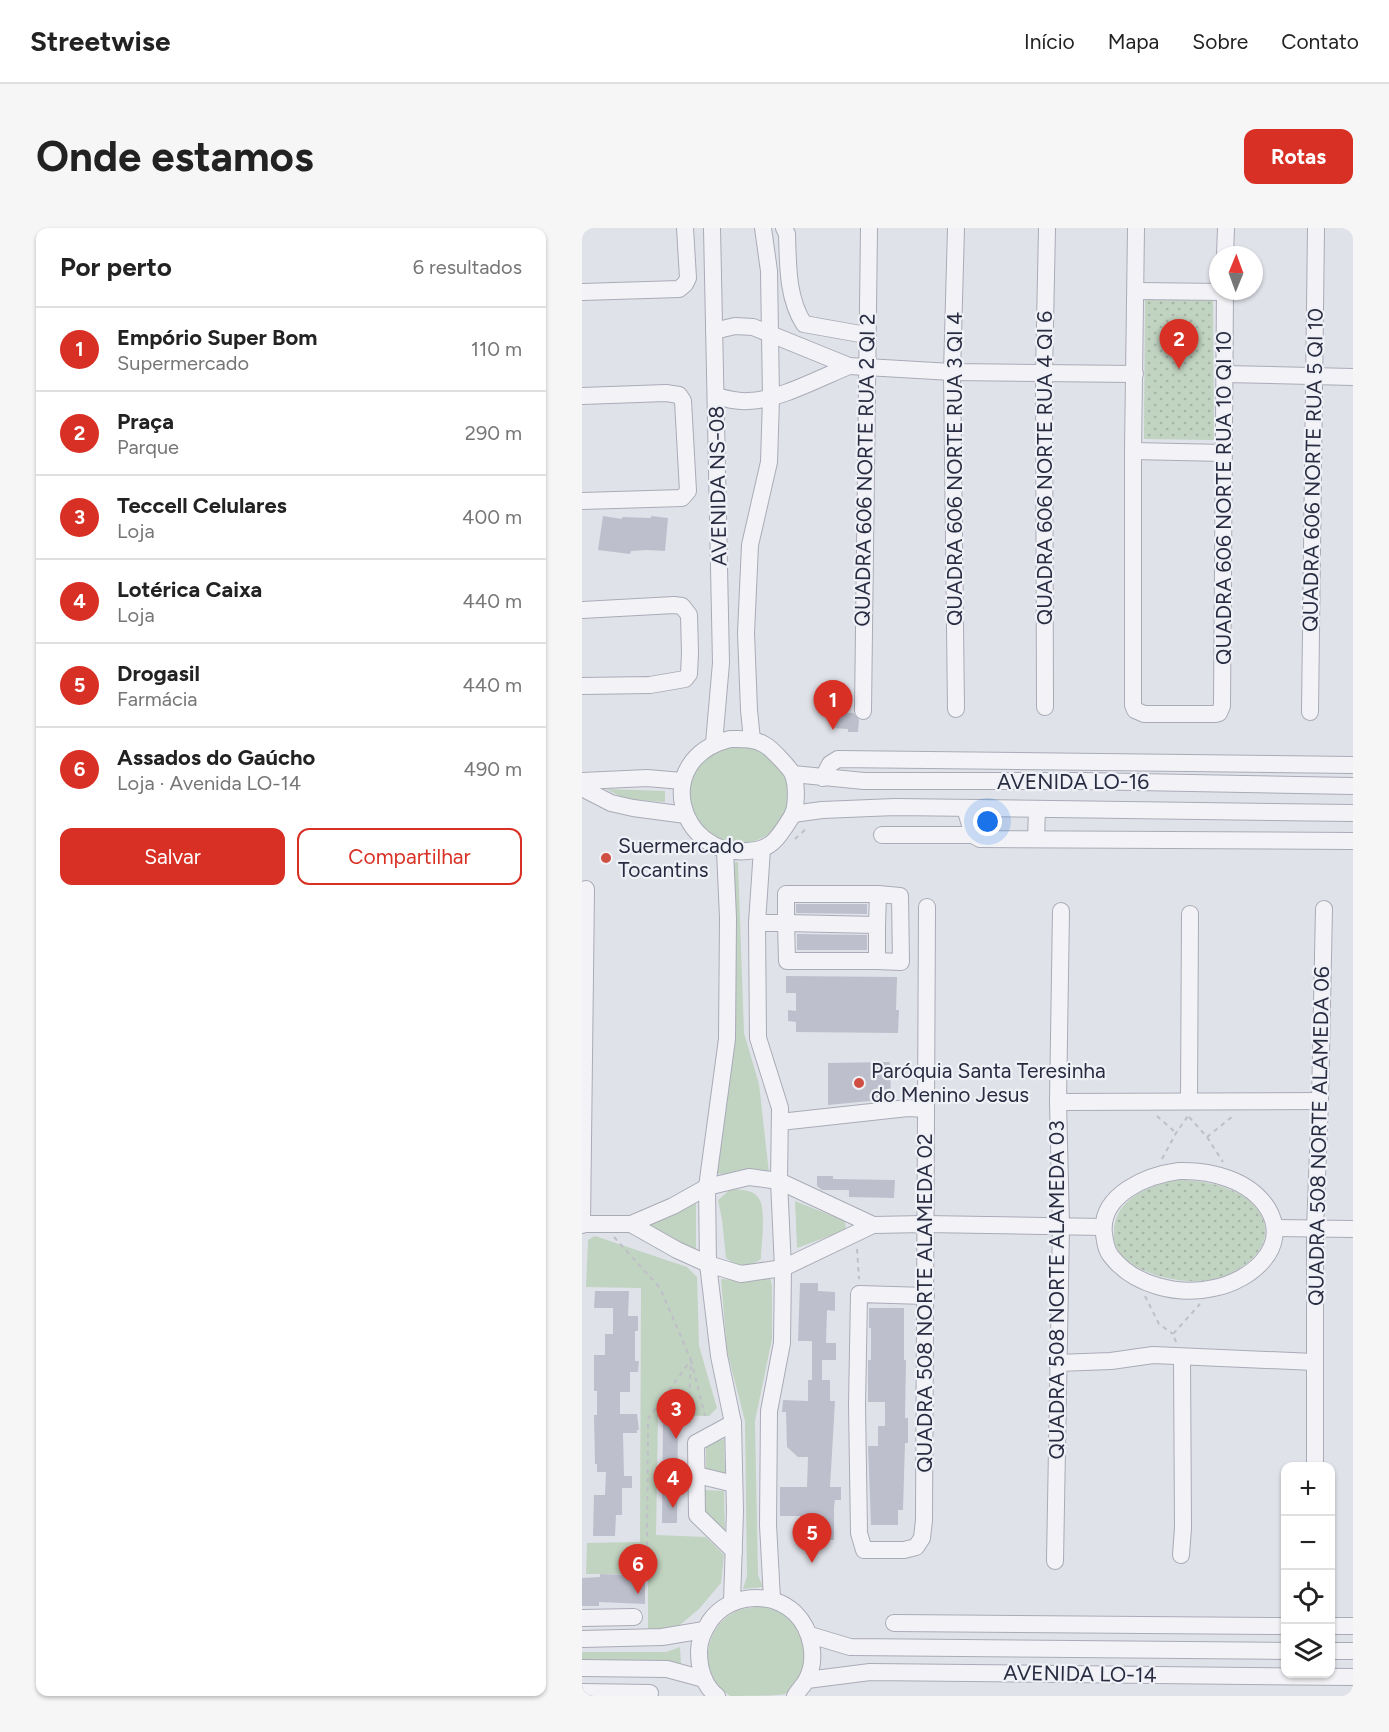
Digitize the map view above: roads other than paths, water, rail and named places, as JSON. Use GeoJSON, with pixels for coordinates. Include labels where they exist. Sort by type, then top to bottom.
{"type":"FeatureCollection","features":[{"type":"Feature","properties":{"kind":"street"},"geometry":{"type":"LineString","coordinates":[[582,292],[679,289],[688,278],[685,228]]}},
{"type":"Feature","properties":{"kind":"street","name":"AVENIDA NS-08"},"geometry":{"type":"LineString","coordinates":[[712,228],[722,663],[714,743]]}},
{"type":"Feature","properties":{"kind":"street","name":"AVENIDA NS-08"},"geometry":{"type":"LineString","coordinates":[[752,740],[748,710],[746,633],[750,545],[769,462],[771,398],[769,271],[764,228]]}},
{"type":"Feature","properties":{"kind":"street"},"geometry":{"type":"LineString","coordinates":[[784,228],[787,234],[789,279],[798,315],[804,324],[866,335]]}},
{"type":"Feature","properties":{"kind":"street","name":"QUADRA 606 NORTE RUA 2 QI 2"},"geometry":{"type":"LineString","coordinates":[[863,711],[858,367],[866,335],[868,228]]}},
{"type":"Feature","properties":{"kind":"street","name":"QUADRA 606 NORTE RUA 3 QI 4"},"geometry":{"type":"LineString","coordinates":[[956,228],[952,372],[956,709]]}},
{"type":"Feature","properties":{"kind":"street","name":"QUADRA 606 NORTE RUA 4 QI 6"},"geometry":{"type":"LineString","coordinates":[[1046,707],[1044,373],[1047,228]]}},
{"type":"Feature","properties":{"kind":"street"},"geometry":{"type":"LineString","coordinates":[[1136,228],[1133,451],[1224,453]]}},
{"type":"Feature","properties":{"kind":"street"},"geometry":{"type":"LineString","coordinates":[[1226,228],[1226,246]]}},
{"type":"Feature","properties":{"kind":"street","name":"QUADRA 606 NORTE RUA 5 QI 10"},"geometry":{"type":"LineString","coordinates":[[1310,712],[1316,376],[1316,228]]}},
{"type":"Feature","properties":{"kind":"street"},"geometry":{"type":"LineString","coordinates":[[1136,291],[1209,291]]}},
{"type":"Feature","properties":{"kind":"street","name":"QUADRA 606 NORTE RUA 10 QI 10"},"geometry":{"type":"LineString","coordinates":[[1133,451],[1133,705],[1135,710],[1144,714],[1219,713],[1222,706],[1225,300]]}},
{"type":"Feature","properties":{"kind":"street"},"geometry":{"type":"LineString","coordinates":[[714,331],[735,326],[753,327],[858,367],[952,372],[1135,374]]}},
{"type":"Feature","properties":{"kind":"street"},"geometry":{"type":"LineString","coordinates":[[716,396],[751,402],[771,398],[858,367]]}},
{"type":"Feature","properties":{"kind":"street"},"geometry":{"type":"LineString","coordinates":[[1224,374],[1353,377]]}},
{"type":"Feature","properties":{"kind":"street"},"geometry":{"type":"LineString","coordinates":[[582,396],[666,393],[679,395],[683,401],[687,491],[686,496],[682,498],[582,501]]}},
{"type":"Feature","properties":{"kind":"street"},"geometry":{"type":"LineString","coordinates":[[582,610],[674,605],[682,606],[689,615],[689,674],[685,679],[650,684],[582,686]]}},
{"type":"Feature","properties":{"kind":"street"},"geometry":{"type":"LineString","coordinates":[[730,739],[752,740],[767,745],[793,774],[795,788],[793,814],[775,841],[762,849],[737,852],[725,850],[706,839],[686,815],[681,798],[681,781],[699,753],[714,743],[730,739]]}},
{"type":"Feature","properties":{"kind":"street"},"geometry":{"type":"LineString","coordinates":[[823,778],[830,764],[838,759],[1353,765]]}},
{"type":"Feature","properties":{"kind":"street"},"geometry":{"type":"LineString","coordinates":[[1006,782],[1007,761]]}},
{"type":"Feature","properties":{"kind":"street"},"geometry":{"type":"LineString","coordinates":[[1060,781],[1061,762]]}},
{"type":"Feature","properties":{"kind":"street"},"geometry":{"type":"LineString","coordinates":[[1276,785],[1277,764]]}},
{"type":"Feature","properties":{"kind":"street"},"geometry":{"type":"LineString","coordinates":[[1326,786],[1327,765]]}},
{"type":"Feature","properties":{"kind":"street","name":"AVENIDA LO-16"},"geometry":{"type":"LineString","coordinates":[[793,774],[886,781],[1060,781],[1353,786]]}},
{"type":"Feature","properties":{"kind":"street"},"geometry":{"type":"LineString","coordinates":[[582,781],[647,778],[681,781]]}},
{"type":"Feature","properties":{"kind":"street"},"geometry":{"type":"LineString","coordinates":[[582,788],[611,803],[686,815]]}},
{"type":"Feature","properties":{"kind":"street","name":"AVENIDA LO-16"},"geometry":{"type":"LineString","coordinates":[[793,814],[822,810],[896,807],[1353,813]]}},
{"type":"Feature","properties":{"kind":"street"},"geometry":{"type":"LineString","coordinates":[[965,807],[973,835]]}},
{"type":"Feature","properties":{"kind":"street"},"geometry":{"type":"LineString","coordinates":[[1036,809],[1036,839]]}},
{"type":"Feature","properties":{"kind":"street"},"geometry":{"type":"LineString","coordinates":[[1158,811],[1158,840]]}},
{"type":"Feature","properties":{"kind":"street"},"geometry":{"type":"LineString","coordinates":[[1206,812],[1206,840]]}},
{"type":"Feature","properties":{"kind":"street"},"geometry":{"type":"LineString","coordinates":[[1316,813],[1318,840]]}},
{"type":"Feature","properties":{"kind":"street"},"geometry":{"type":"LineString","coordinates":[[882,835],[973,835],[980,839],[1353,841]]}},
{"type":"Feature","properties":{"kind":"street"},"geometry":{"type":"LineString","coordinates":[[762,849],[757,923],[758,1038],[780,1108],[778,1181],[783,1268],[782,1343],[770,1411],[768,1526],[772,1599]]}},
{"type":"Feature","properties":{"kind":"street"},"geometry":{"type":"LineString","coordinates":[[725,850],[728,918],[727,1039],[707,1187],[708,1264],[719,1356],[733,1423],[732,1602]]}},
{"type":"Feature","properties":{"kind":"street"},"geometry":{"type":"LineString","coordinates":[[586,889],[582,1225],[631,1224],[673,1206],[707,1187],[749,1177],[778,1181],[873,1226]]}},
{"type":"Feature","properties":{"kind":"street"},"geometry":{"type":"LineString","coordinates":[[786,894],[900,896],[901,962],[786,961],[786,923],[786,894]]}},
{"type":"Feature","properties":{"kind":"street"},"geometry":{"type":"LineString","coordinates":[[877,961],[878,894]]}},
{"type":"Feature","properties":{"kind":"street","name":"QUADRA 508 NORTE ALAMEDA 02"},"geometry":{"type":"LineString","coordinates":[[926,1296],[860,1294],[857,1406],[859,1533],[864,1550],[911,1549],[920,1544],[924,1520],[926,1296],[927,907]]}},
{"type":"Feature","properties":{"kind":"street","name":"QUADRA 508 NORTE ALAMEDA 06"},"geometry":{"type":"LineString","coordinates":[[1315,1462],[1316,1228],[1324,909]]}},
{"type":"Feature","properties":{"kind":"street","name":"QUADRA 508 NORTE ALAMEDA 03"},"geometry":{"type":"LineString","coordinates":[[1055,1561],[1060,1226],[1058,1102],[1061,911]]}},
{"type":"Feature","properties":{"kind":"street"},"geometry":{"type":"LineString","coordinates":[[1189,1108],[1190,914]]}},
{"type":"Feature","properties":{"kind":"street"},"geometry":{"type":"LineString","coordinates":[[757,923],[877,925]]}},
{"type":"Feature","properties":{"kind":"street"},"geometry":{"type":"LineString","coordinates":[[1058,1102],[1189,1108],[1247,1101],[1320,1101]]}},
{"type":"Feature","properties":{"kind":"street"},"geometry":{"type":"LineString","coordinates":[[780,1122],[908,1108],[926,1109]]}},
{"type":"Feature","properties":{"kind":"street"},"geometry":{"type":"LineString","coordinates":[[1193,1171],[1229,1179],[1259,1199],[1267,1208],[1275,1228],[1269,1253],[1258,1267],[1240,1280],[1200,1291],[1172,1290],[1134,1275],[1109,1255],[1103,1227],[1110,1207],[1128,1189],[1152,1176],[1193,1171]]}},
{"type":"Feature","properties":{"kind":"street"},"geometry":{"type":"LineString","coordinates":[[631,1224],[676,1250],[708,1264],[741,1274],[783,1268],[873,1226],[925,1224],[1103,1227]]}},
{"type":"Feature","properties":{"kind":"street"},"geometry":{"type":"LineString","coordinates":[[1275,1228],[1353,1229]]}},
{"type":"Feature","properties":{"kind":"street"},"geometry":{"type":"LineString","coordinates":[[1057,1364],[1111,1361],[1152,1355],[1314,1362]]}},
{"type":"Feature","properties":{"kind":"street"},"geometry":{"type":"LineString","coordinates":[[1181,1556],[1183,1528],[1182,1358]]}},
{"type":"Feature","properties":{"kind":"street"},"geometry":{"type":"LineString","coordinates":[[733,1423],[696,1443],[697,1515],[734,1551]]}},
{"type":"Feature","properties":{"kind":"street"},"geometry":{"type":"LineString","coordinates":[[697,1475],[734,1484]]}},
{"type":"Feature","properties":{"kind":"street"},"geometry":{"type":"LineString","coordinates":[[717,1696],[704,1678],[699,1662],[699,1646],[704,1630],[715,1613],[732,1602],[752,1597],[772,1599],[795,1613],[810,1635],[813,1658],[807,1680],[795,1696]]}},
{"type":"Feature","properties":{"kind":"street"},"geometry":{"type":"LineString","coordinates":[[582,1618],[634,1617]]}},
{"type":"Feature","properties":{"kind":"street"},"geometry":{"type":"LineString","coordinates":[[894,1623],[1281,1626]]}},
{"type":"Feature","properties":{"kind":"street"},"geometry":{"type":"LineString","coordinates":[[951,1648],[952,1623]]}},
{"type":"Feature","properties":{"kind":"street"},"geometry":{"type":"LineString","coordinates":[[998,1623],[998,1648]]}},
{"type":"Feature","properties":{"kind":"street"},"geometry":{"type":"LineString","coordinates":[[1153,1650],[1154,1625]]}},
{"type":"Feature","properties":{"kind":"street"},"geometry":{"type":"LineString","coordinates":[[1210,1625],[1210,1650]]}},
{"type":"Feature","properties":{"kind":"street"},"geometry":{"type":"LineString","coordinates":[[1335,1626],[1353,1626]]}},
{"type":"Feature","properties":{"kind":"street"},"geometry":{"type":"LineString","coordinates":[[582,1639],[662,1637],[704,1630]]}},
{"type":"Feature","properties":{"kind":"street","name":"AVENIDA LO-14"},"geometry":{"type":"LineString","coordinates":[[810,1635],[850,1647],[1281,1651]]}},
{"type":"Feature","properties":{"kind":"street"},"geometry":{"type":"LineString","coordinates":[[1335,1651],[1353,1652],[1353,1637]]}},
{"type":"Feature","properties":{"kind":"street"},"geometry":{"type":"LineString","coordinates":[[582,1668],[667,1669],[704,1678]]}},
{"type":"Feature","properties":{"kind":"street","name":"AVENIDA LO-14"},"geometry":{"type":"LineString","coordinates":[[807,1680],[870,1672],[1353,1677]]}},
{"type":"Feature","properties":{"kind":"street"},"geometry":{"type":"LineString","coordinates":[[582,1692],[650,1693]]}},
{"type":"Feature","properties":{"kind":"place","name":"Praça"},"geometry":{"type":"Point","coordinates":[1179,369]}},
{"type":"Feature","properties":{"kind":"place","name":"Empório Super Bom"},"geometry":{"type":"Point","coordinates":[833,730]}},
{"type":"Feature","properties":{"kind":"place","name":"Suermercado Tocantins"},"geometry":{"type":"Point","coordinates":[606,858]}},
{"type":"Feature","properties":{"kind":"place","name":"Paróquia Santa Teresinha do Menino Jesus"},"geometry":{"type":"Point","coordinates":[859,1083]}},
{"type":"Feature","properties":{"kind":"place","name":"Teccell Celulares"},"geometry":{"type":"Point","coordinates":[676,1439]}},
{"type":"Feature","properties":{"kind":"place","name":"Lotérica Caixa"},"geometry":{"type":"Point","coordinates":[673,1508]}},
{"type":"Feature","properties":{"kind":"place","name":"Drogasil"},"geometry":{"type":"Point","coordinates":[812,1563]}},
{"type":"Feature","properties":{"kind":"place","name":"Assados do Gaúcho"},"geometry":{"type":"Point","coordinates":[638,1594]}}]}
